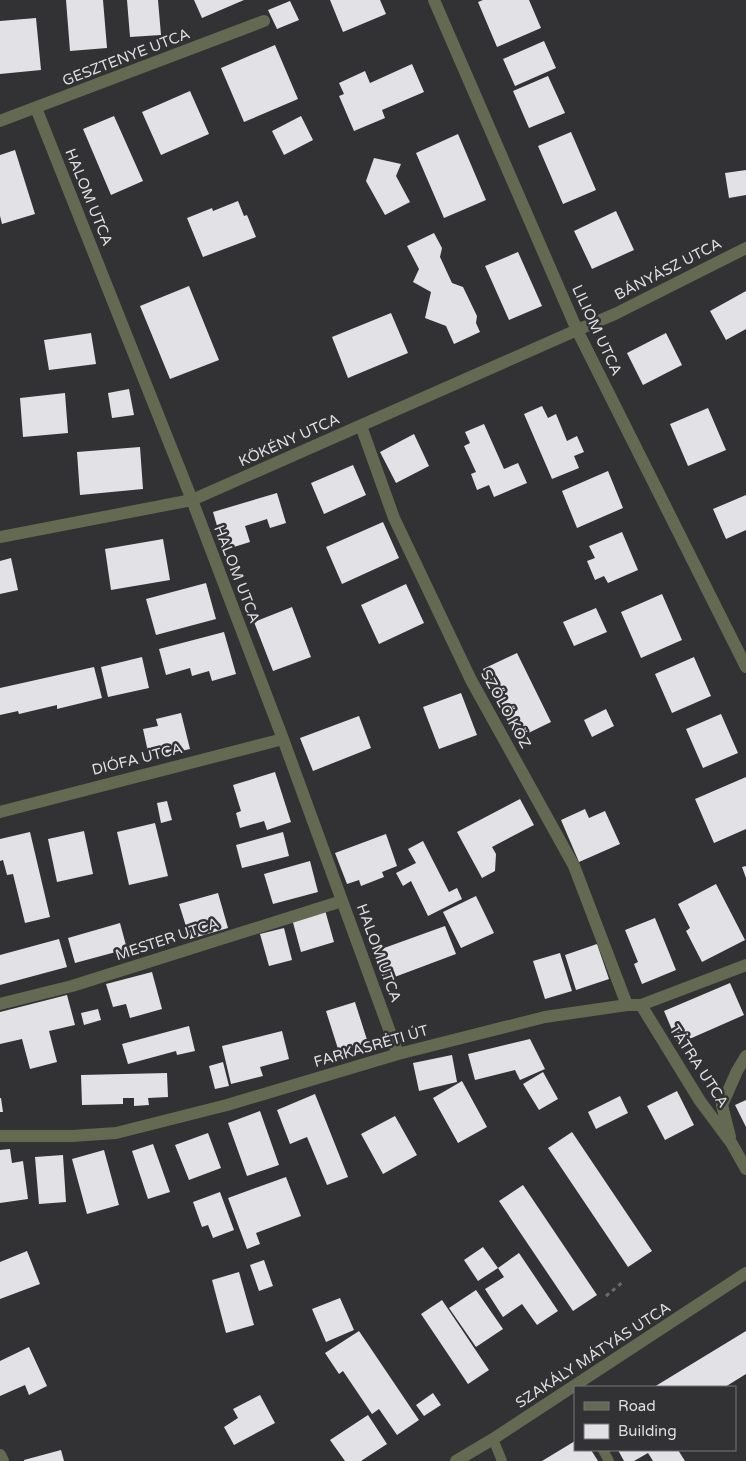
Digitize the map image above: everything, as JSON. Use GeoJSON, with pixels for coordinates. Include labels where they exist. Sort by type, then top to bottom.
{"type":"FeatureCollection","features":[{"type":"Feature","properties":{"kind":"street","name":"LILIOM UTCA"},"geometry":{"type":"LineString","coordinates":[[434,0],[577,330],[746,667]]}},
{"type":"Feature","properties":{"kind":"street","name":"GESZTENYE UTCA"},"geometry":{"type":"LineString","coordinates":[[0,121],[264,22]]}},
{"type":"Feature","properties":{"kind":"street","name":"HALOM UTCA"},"geometry":{"type":"LineString","coordinates":[[36,108],[192,500],[283,739],[398,1054]]}},
{"type":"Feature","properties":{"kind":"street","name":"BÁNYÁSZ UTCA"},"geometry":{"type":"LineString","coordinates":[[577,330],[615,314],[746,248]]}},
{"type":"Feature","properties":{"kind":"street","name":"KÖKÉNY UTCA"},"geometry":{"type":"LineString","coordinates":[[0,537],[192,500],[577,330]]}},
{"type":"Feature","properties":{"kind":"street","name":"SZŐLŐ KÖZ"},"geometry":{"type":"LineString","coordinates":[[361,426],[394,518],[471,680],[574,866],[627,1005]]}},
{"type":"Feature","properties":{"kind":"street","name":"DIÓFA UTCA"},"geometry":{"type":"LineString","coordinates":[[0,812],[283,739]]}},
{"type":"Feature","properties":{"kind":"street","name":"MESTER UTCA"},"geometry":{"type":"LineString","coordinates":[[0,1004],[72,986],[342,901]]}},
{"type":"Feature","properties":{"kind":"street","name":"FARKASRÉTI ÚT"},"geometry":{"type":"LineString","coordinates":[[0,1136],[72,1136],[116,1133],[227,1105],[398,1054],[545,1017],[627,1005],[641,1005],[746,965]]}},
{"type":"Feature","properties":{"kind":"street","name":"TÁTRA UTCA"},"geometry":{"type":"LineString","coordinates":[[641,1005],[700,1101],[732,1144],[746,1169]]}},
{"type":"Feature","properties":{"kind":"street","name":"TÁTRA UTCA"},"geometry":{"type":"LineString","coordinates":[[732,1144],[722,1105],[746,1056]]}},
{"type":"Feature","properties":{"kind":"street","name":"SZAKÁLY MÁTYÁS UTCA"},"geometry":{"type":"LineString","coordinates":[[575,1386],[746,1273]]}},
{"type":"Feature","properties":{"kind":"street","name":"SZAKÁLY MÁTYÁS UTCA"},"geometry":{"type":"LineString","coordinates":[[456,1461],[493,1440],[574,1387]]}},
{"type":"Feature","properties":{"kind":"street"},"geometry":{"type":"LineString","coordinates":[[0,1455],[3,1461]]}},
{"type":"Feature","properties":{"kind":"lane"},"geometry":{"type":"LineString","coordinates":[[493,1440],[502,1461]]}},
{"type":"Feature","properties":{"kind":"path"},"geometry":{"type":"LineString","coordinates":[[606,1296],[624,1281]]}},
{"type":"Feature","properties":{"kind":"building"},"geometry":{"type":"Polygon","coordinates":[[[66,0],[103,0],[107,48],[70,51],[66,0]]]}},
{"type":"Feature","properties":{"kind":"building"},"geometry":{"type":"Polygon","coordinates":[[[127,0],[158,0],[161,35],[130,37],[127,0]]]}},
{"type":"Feature","properties":{"kind":"building"},"geometry":{"type":"Polygon","coordinates":[[[194,0],[244,0],[202,18],[194,0]]]}},
{"type":"Feature","properties":{"kind":"building"},"geometry":{"type":"Polygon","coordinates":[[[330,0],[380,0],[386,14],[343,32],[330,0]]]}},
{"type":"Feature","properties":{"kind":"building"},"geometry":{"type":"Polygon","coordinates":[[[483,0],[529,0],[541,28],[497,47],[478,2],[483,0]]]}},
{"type":"Feature","properties":{"kind":"building"},"geometry":{"type":"Polygon","coordinates":[[[290,1],[299,20],[277,29],[268,10],[290,1]]]}},
{"type":"Feature","properties":{"kind":"building"},"geometry":{"type":"Polygon","coordinates":[[[36,18],[41,70],[0,74],[0,21],[36,18]]]}},
{"type":"Feature","properties":{"kind":"building"},"geometry":{"type":"Polygon","coordinates":[[[544,41],[556,68],[515,86],[503,59],[544,41]]]}},
{"type":"Feature","properties":{"kind":"building"},"geometry":{"type":"Polygon","coordinates":[[[275,45],[298,99],[244,122],[221,68],[275,45]]]}},
{"type":"Feature","properties":{"kind":"building"},"geometry":{"type":"Polygon","coordinates":[[[412,64],[424,92],[382,110],[385,118],[354,131],[339,96],[344,94],[339,83],[365,71],[370,83],[412,64]]]}},
{"type":"Feature","properties":{"kind":"building"},"geometry":{"type":"Polygon","coordinates":[[[548,76],[565,113],[529,128],[513,91],[548,76]]]}},
{"type":"Feature","properties":{"kind":"building"},"geometry":{"type":"Polygon","coordinates":[[[190,91],[209,134],[161,155],[142,112],[190,91]]]}},
{"type":"Feature","properties":{"kind":"building"},"geometry":{"type":"Polygon","coordinates":[[[114,116],[143,181],[111,195],[83,129],[114,116]]]}},
{"type":"Feature","properties":{"kind":"building"},"geometry":{"type":"Polygon","coordinates":[[[301,116],[313,140],[284,155],[272,131],[301,116]]]}},
{"type":"Feature","properties":{"kind":"building"},"geometry":{"type":"Polygon","coordinates":[[[571,132],[596,190],[563,204],[538,146],[571,132]]]}},
{"type":"Feature","properties":{"kind":"building"},"geometry":{"type":"Polygon","coordinates":[[[458,134],[486,200],[444,218],[416,153],[458,134]]]}},
{"type":"Feature","properties":{"kind":"building"},"geometry":{"type":"Polygon","coordinates":[[[15,150],[35,214],[2,224],[0,216],[0,155],[15,150]]]}},
{"type":"Feature","properties":{"kind":"building"},"geometry":{"type":"Polygon","coordinates":[[[374,158],[401,164],[396,176],[410,202],[385,215],[366,181],[374,158]]]}},
{"type":"Feature","properties":{"kind":"building"},"geometry":{"type":"Polygon","coordinates":[[[746,170],[746,195],[729,198],[725,173],[746,170]]]}},
{"type":"Feature","properties":{"kind":"building"},"geometry":{"type":"Polygon","coordinates":[[[238,201],[244,216],[247,215],[256,237],[203,257],[187,218],[212,208],[213,211],[238,201]]]}},
{"type":"Feature","properties":{"kind":"building"},"geometry":{"type":"Polygon","coordinates":[[[616,211],[634,250],[592,269],[574,231],[616,211]]]}},
{"type":"Feature","properties":{"kind":"building"},"geometry":{"type":"Polygon","coordinates":[[[434,233],[442,248],[440,257],[452,283],[463,287],[477,316],[476,323],[480,332],[454,344],[446,326],[425,318],[431,292],[413,282],[419,269],[407,246],[434,233]]]}},
{"type":"Feature","properties":{"kind":"building"},"geometry":{"type":"Polygon","coordinates":[[[518,252],[542,306],[509,320],[485,266],[518,252]]]}},
{"type":"Feature","properties":{"kind":"building"},"geometry":{"type":"Polygon","coordinates":[[[189,286],[219,360],[170,379],[140,306],[189,286]]]}},
{"type":"Feature","properties":{"kind":"building"},"geometry":{"type":"Polygon","coordinates":[[[746,291],[746,329],[726,340],[710,311],[746,291]]]}},
{"type":"Feature","properties":{"kind":"building"},"geometry":{"type":"Polygon","coordinates":[[[391,313],[408,353],[348,378],[332,337],[391,313]]]}},
{"type":"Feature","properties":{"kind":"building"},"geometry":{"type":"Polygon","coordinates":[[[91,333],[96,364],[49,370],[44,340],[91,333]]]}},
{"type":"Feature","properties":{"kind":"building"},"geometry":{"type":"Polygon","coordinates":[[[666,333],[682,365],[643,385],[627,353],[666,333]]]}},
{"type":"Feature","properties":{"kind":"building"},"geometry":{"type":"Polygon","coordinates":[[[129,389],[134,415],[112,418],[108,393],[129,389]]]}},
{"type":"Feature","properties":{"kind":"building"},"geometry":{"type":"Polygon","coordinates":[[[65,393],[68,433],[23,437],[20,398],[65,393]]]}},
{"type":"Feature","properties":{"kind":"building"},"geometry":{"type":"Polygon","coordinates":[[[542,406],[548,418],[556,414],[567,441],[577,436],[584,452],[574,456],[579,468],[552,479],[524,414],[542,406]]]}},
{"type":"Feature","properties":{"kind":"building"},"geometry":{"type":"Polygon","coordinates":[[[708,408],[726,450],[688,466],[670,424],[708,408]]]}},
{"type":"Feature","properties":{"kind":"building"},"geometry":{"type":"Polygon","coordinates":[[[484,424],[504,469],[518,463],[527,483],[494,497],[489,485],[477,490],[471,474],[476,472],[464,446],[470,443],[465,432],[484,424]]]}},
{"type":"Feature","properties":{"kind":"building"},"geometry":{"type":"Polygon","coordinates":[[[414,434],[429,466],[396,483],[380,452],[414,434]]]}},
{"type":"Feature","properties":{"kind":"building"},"geometry":{"type":"Polygon","coordinates":[[[140,447],[143,489],[80,495],[77,452],[140,447]]]}},
{"type":"Feature","properties":{"kind":"building"},"geometry":{"type":"Polygon","coordinates":[[[353,465],[366,495],[324,514],[311,483],[353,465]]]}},
{"type":"Feature","properties":{"kind":"building"},"geometry":{"type":"Polygon","coordinates":[[[608,471],[623,508],[577,528],[562,491],[608,471]]]}},
{"type":"Feature","properties":{"kind":"building"},"geometry":{"type":"Polygon","coordinates":[[[277,493],[286,523],[270,528],[267,519],[245,526],[250,542],[224,550],[213,512],[277,493]]]}},
{"type":"Feature","properties":{"kind":"building"},"geometry":{"type":"Polygon","coordinates":[[[746,495],[746,530],[726,539],[713,509],[746,495]]]}},
{"type":"Feature","properties":{"kind":"building"},"geometry":{"type":"Polygon","coordinates":[[[383,522],[399,558],[342,584],[326,547],[383,522]]]}},
{"type":"Feature","properties":{"kind":"building"},"geometry":{"type":"Polygon","coordinates":[[[622,532],[638,570],[608,583],[604,576],[595,580],[587,561],[595,558],[589,546],[622,532]]]}},
{"type":"Feature","properties":{"kind":"building"},"geometry":{"type":"Polygon","coordinates":[[[163,539],[170,580],[111,590],[105,549],[163,539]]]}},
{"type":"Feature","properties":{"kind":"building"},"geometry":{"type":"Polygon","coordinates":[[[11,558],[18,590],[0,594],[0,561],[11,558]]]}},
{"type":"Feature","properties":{"kind":"building"},"geometry":{"type":"Polygon","coordinates":[[[206,583],[216,619],[156,635],[146,599],[206,583]]]}},
{"type":"Feature","properties":{"kind":"building"},"geometry":{"type":"Polygon","coordinates":[[[406,584],[424,623],[379,644],[361,605],[406,584]]]}},
{"type":"Feature","properties":{"kind":"building"},"geometry":{"type":"Polygon","coordinates":[[[662,594],[682,640],[641,658],[621,612],[662,594]]]}},
{"type":"Feature","properties":{"kind":"building"},"geometry":{"type":"Polygon","coordinates":[[[292,607],[311,657],[273,671],[254,622],[292,607]]]}},
{"type":"Feature","properties":{"kind":"building"},"geometry":{"type":"Polygon","coordinates":[[[596,608],[607,632],[574,646],[563,622],[596,608]]]}},
{"type":"Feature","properties":{"kind":"building"},"geometry":{"type":"Polygon","coordinates":[[[224,632],[236,674],[212,681],[209,671],[192,676],[190,668],[166,675],[159,649],[224,632]]]}},
{"type":"Feature","properties":{"kind":"building"},"geometry":{"type":"Polygon","coordinates":[[[517,653],[551,722],[516,739],[483,669],[517,653]]]}},
{"type":"Feature","properties":{"kind":"building"},"geometry":{"type":"Polygon","coordinates":[[[142,657],[149,688],[108,697],[101,667],[142,657]]]}},
{"type":"Feature","properties":{"kind":"building"},"geometry":{"type":"Polygon","coordinates":[[[694,657],[711,696],[672,713],[655,674],[694,657]]]}},
{"type":"Feature","properties":{"kind":"building"},"geometry":{"type":"Polygon","coordinates":[[[94,667],[102,698],[57,709],[57,705],[19,714],[18,711],[0,715],[0,688],[94,667]]]}},
{"type":"Feature","properties":{"kind":"building"},"geometry":{"type":"Polygon","coordinates":[[[461,693],[477,735],[439,749],[423,707],[461,693]]]}},
{"type":"Feature","properties":{"kind":"building"},"geometry":{"type":"Polygon","coordinates":[[[606,709],[614,726],[592,737],[584,720],[606,709]]]}},
{"type":"Feature","properties":{"kind":"building"},"geometry":{"type":"Polygon","coordinates":[[[181,713],[190,749],[164,755],[163,748],[148,752],[143,729],[158,726],[156,719],[181,713]]]}},
{"type":"Feature","properties":{"kind":"building"},"geometry":{"type":"Polygon","coordinates":[[[721,714],[738,753],[703,768],[686,729],[721,714]]]}},
{"type":"Feature","properties":{"kind":"building"},"geometry":{"type":"Polygon","coordinates":[[[359,716],[371,748],[313,771],[300,738],[359,716]]]}},
{"type":"Feature","properties":{"kind":"building"},"geometry":{"type":"Polygon","coordinates":[[[275,772],[291,822],[267,830],[264,821],[240,828],[236,813],[241,811],[233,785],[275,772]]]}},
{"type":"Feature","properties":{"kind":"building"},"geometry":{"type":"Polygon","coordinates":[[[746,777],[746,829],[714,843],[695,799],[746,777]]]}},
{"type":"Feature","properties":{"kind":"building"},"geometry":{"type":"Polygon","coordinates":[[[520,799],[534,825],[492,847],[496,854],[495,871],[482,878],[457,832],[520,799]]]}},
{"type":"Feature","properties":{"kind":"building"},"geometry":{"type":"Polygon","coordinates":[[[167,801],[172,820],[161,823],[157,803],[167,801]]]}},
{"type":"Feature","properties":{"kind":"building"},"geometry":{"type":"Polygon","coordinates":[[[585,809],[589,818],[605,811],[620,844],[579,862],[561,820],[585,809]]]}},
{"type":"Feature","properties":{"kind":"building"},"geometry":{"type":"Polygon","coordinates":[[[155,823],[168,876],[129,885],[117,832],[155,823]]]}},
{"type":"Feature","properties":{"kind":"building"},"geometry":{"type":"Polygon","coordinates":[[[84,831],[93,874],[57,882],[48,839],[84,831]]]}},
{"type":"Feature","properties":{"kind":"building"},"geometry":{"type":"Polygon","coordinates":[[[30,832],[50,917],[25,923],[13,874],[7,875],[3,860],[0,861],[0,839],[30,832]]]}},
{"type":"Feature","properties":{"kind":"building"},"geometry":{"type":"Polygon","coordinates":[[[283,832],[289,856],[242,868],[236,845],[283,832]]]}},
{"type":"Feature","properties":{"kind":"building"},"geometry":{"type":"Polygon","coordinates":[[[386,834],[397,866],[382,872],[384,877],[361,886],[359,880],[347,884],[335,853],[386,834]]]}},
{"type":"Feature","properties":{"kind":"building"},"geometry":{"type":"Polygon","coordinates":[[[423,841],[449,892],[457,888],[462,899],[428,916],[411,881],[403,886],[396,873],[416,863],[408,849],[423,841]]]}},
{"type":"Feature","properties":{"kind":"building"},"geometry":{"type":"Polygon","coordinates":[[[310,861],[318,892],[273,904],[264,874],[310,861]]]}},
{"type":"Feature","properties":{"kind":"building"},"geometry":{"type":"Polygon","coordinates":[[[746,866],[746,878],[742,867],[746,866]]]}},
{"type":"Feature","properties":{"kind":"building"},"geometry":{"type":"Polygon","coordinates":[[[716,884],[745,940],[702,962],[686,931],[690,928],[678,904],[716,884]]]}},
{"type":"Feature","properties":{"kind":"building"},"geometry":{"type":"Polygon","coordinates":[[[218,893],[228,928],[190,939],[179,904],[218,893]]]}},
{"type":"Feature","properties":{"kind":"building"},"geometry":{"type":"Polygon","coordinates":[[[476,896],[494,933],[461,948],[443,912],[476,896]]]}},
{"type":"Feature","properties":{"kind":"building"},"geometry":{"type":"Polygon","coordinates":[[[325,910],[334,942],[301,952],[292,919],[325,910]]]}},
{"type":"Feature","properties":{"kind":"building"},"geometry":{"type":"Polygon","coordinates":[[[655,918],[676,970],[642,984],[634,964],[638,962],[625,930],[655,918]]]}},
{"type":"Feature","properties":{"kind":"building"},"geometry":{"type":"Polygon","coordinates":[[[120,923],[127,949],[75,963],[68,938],[120,923]]]}},
{"type":"Feature","properties":{"kind":"building"},"geometry":{"type":"Polygon","coordinates":[[[445,926],[456,954],[384,981],[373,952],[445,926]]]}},
{"type":"Feature","properties":{"kind":"building"},"geometry":{"type":"Polygon","coordinates":[[[284,928],[292,960],[269,966],[260,934],[284,928]]]}},
{"type":"Feature","properties":{"kind":"building"},"geometry":{"type":"Polygon","coordinates":[[[59,939],[67,967],[0,985],[0,955],[59,939]]]}},
{"type":"Feature","properties":{"kind":"building"},"geometry":{"type":"Polygon","coordinates":[[[597,944],[609,979],[576,990],[565,955],[597,944]]]}},
{"type":"Feature","properties":{"kind":"building"},"geometry":{"type":"Polygon","coordinates":[[[560,953],[572,991],[545,999],[533,961],[560,953]]]}},
{"type":"Feature","properties":{"kind":"building"},"geometry":{"type":"Polygon","coordinates":[[[152,972],[162,1009],[130,1018],[126,1004],[113,1007],[106,984],[152,972]]]}},
{"type":"Feature","properties":{"kind":"building"},"geometry":{"type":"Polygon","coordinates":[[[730,983],[744,1015],[678,1044],[664,1011],[730,983]]]}},
{"type":"Feature","properties":{"kind":"building"},"geometry":{"type":"Polygon","coordinates":[[[67,995],[75,1025],[49,1031],[57,1062],[30,1069],[22,1039],[0,1044],[0,1012],[67,995]]]}},
{"type":"Feature","properties":{"kind":"building"},"geometry":{"type":"Polygon","coordinates":[[[355,1002],[368,1043],[339,1052],[326,1011],[355,1002]]]}},
{"type":"Feature","properties":{"kind":"building"},"geometry":{"type":"Polygon","coordinates":[[[98,1009],[101,1020],[84,1025],[81,1013],[98,1009]]]}},
{"type":"Feature","properties":{"kind":"building"},"geometry":{"type":"Polygon","coordinates":[[[189,1026],[195,1051],[177,1055],[176,1051],[128,1064],[122,1044],[189,1026]]]}},
{"type":"Feature","properties":{"kind":"building"},"geometry":{"type":"Polygon","coordinates":[[[282,1031],[289,1059],[260,1067],[263,1076],[231,1084],[222,1046],[282,1031]]]}},
{"type":"Feature","properties":{"kind":"building"},"geometry":{"type":"Polygon","coordinates":[[[530,1039],[545,1069],[520,1080],[515,1070],[475,1080],[468,1054],[530,1039]]]}},
{"type":"Feature","properties":{"kind":"building"},"geometry":{"type":"Polygon","coordinates":[[[452,1055],[457,1082],[419,1091],[413,1063],[452,1055]]]}},
{"type":"Feature","properties":{"kind":"building"},"geometry":{"type":"Polygon","coordinates":[[[223,1062],[229,1086],[215,1089],[209,1066],[223,1062]]]}},
{"type":"Feature","properties":{"kind":"building"},"geometry":{"type":"Polygon","coordinates":[[[543,1072],[558,1099],[539,1110],[523,1084],[543,1072]]]}},
{"type":"Feature","properties":{"kind":"building"},"geometry":{"type":"Polygon","coordinates":[[[167,1073],[168,1097],[148,1098],[149,1105],[134,1106],[134,1098],[123,1098],[123,1104],[82,1105],[81,1075],[167,1073]]]}},
{"type":"Feature","properties":{"kind":"building"},"geometry":{"type":"Polygon","coordinates":[[[462,1081],[487,1127],[458,1143],[433,1098],[462,1081]]]}},
{"type":"Feature","properties":{"kind":"building"},"geometry":{"type":"Polygon","coordinates":[[[677,1091],[694,1125],[665,1140],[647,1106],[677,1091]]]}},
{"type":"Feature","properties":{"kind":"building"},"geometry":{"type":"Polygon","coordinates":[[[315,1094],[348,1177],[327,1185],[307,1137],[290,1144],[277,1110],[315,1094]]]}},
{"type":"Feature","properties":{"kind":"building"},"geometry":{"type":"Polygon","coordinates":[[[620,1096],[628,1113],[596,1129],[588,1112],[620,1096]]]}},
{"type":"Feature","properties":{"kind":"building"},"geometry":{"type":"Polygon","coordinates":[[[1,1098],[3,1112],[0,1112],[1,1098]]]}},
{"type":"Feature","properties":{"kind":"building"},"geometry":{"type":"Polygon","coordinates":[[[746,1100],[746,1127],[735,1105],[746,1100]]]}},
{"type":"Feature","properties":{"kind":"building"},"geometry":{"type":"Polygon","coordinates":[[[260,1111],[279,1165],[247,1176],[228,1123],[260,1111]]]}},
{"type":"Feature","properties":{"kind":"building"},"geometry":{"type":"Polygon","coordinates":[[[395,1116],[417,1155],[383,1174],[361,1134],[395,1116]]]}},
{"type":"Feature","properties":{"kind":"building"},"geometry":{"type":"Polygon","coordinates":[[[572,1132],[652,1251],[628,1267],[548,1148],[572,1132]]]}},
{"type":"Feature","properties":{"kind":"building"},"geometry":{"type":"Polygon","coordinates":[[[208,1133],[221,1168],[189,1180],[175,1145],[208,1133]]]}},
{"type":"Feature","properties":{"kind":"building"},"geometry":{"type":"Polygon","coordinates":[[[153,1144],[170,1192],[148,1199],[132,1151],[153,1144]]]}},
{"type":"Feature","properties":{"kind":"building"},"geometry":{"type":"Polygon","coordinates":[[[10,1149],[12,1163],[23,1161],[28,1199],[0,1203],[0,1150],[10,1149]]]}},
{"type":"Feature","properties":{"kind":"building"},"geometry":{"type":"Polygon","coordinates":[[[104,1150],[119,1205],[87,1214],[72,1159],[104,1150]]]}},
{"type":"Feature","properties":{"kind":"building"},"geometry":{"type":"Polygon","coordinates":[[[63,1155],[66,1202],[39,1204],[35,1157],[63,1155]]]}},
{"type":"Feature","properties":{"kind":"building"},"geometry":{"type":"Polygon","coordinates":[[[286,1177],[301,1216],[256,1233],[260,1244],[247,1249],[228,1198],[286,1177]]]}},
{"type":"Feature","properties":{"kind":"building"},"geometry":{"type":"Polygon","coordinates":[[[523,1185],[597,1295],[573,1311],[499,1201],[523,1185]]]}},
{"type":"Feature","properties":{"kind":"building"},"geometry":{"type":"Polygon","coordinates":[[[220,1192],[234,1230],[213,1238],[208,1225],[202,1227],[193,1202],[220,1192]]]}},
{"type":"Feature","properties":{"kind":"building"},"geometry":{"type":"Polygon","coordinates":[[[483,1247],[498,1268],[478,1281],[464,1260],[483,1247]]]}},
{"type":"Feature","properties":{"kind":"building"},"geometry":{"type":"Polygon","coordinates":[[[27,1251],[40,1284],[0,1299],[0,1262],[27,1251]]]}},
{"type":"Feature","properties":{"kind":"building"},"geometry":{"type":"Polygon","coordinates":[[[519,1253],[558,1311],[537,1325],[522,1304],[503,1317],[485,1289],[504,1277],[498,1268],[519,1253]]]}},
{"type":"Feature","properties":{"kind":"building"},"geometry":{"type":"Polygon","coordinates":[[[264,1260],[273,1286],[259,1291],[250,1265],[264,1260]]]}},
{"type":"Feature","properties":{"kind":"building"},"geometry":{"type":"Polygon","coordinates":[[[239,1272],[254,1325],[226,1333],[212,1280],[239,1272]]]}},
{"type":"Feature","properties":{"kind":"building"},"geometry":{"type":"Polygon","coordinates":[[[476,1290],[503,1329],[476,1347],[449,1308],[476,1290]]]}},
{"type":"Feature","properties":{"kind":"building"},"geometry":{"type":"Polygon","coordinates":[[[340,1298],[354,1330],[326,1342],[312,1309],[340,1298]]]}},
{"type":"Feature","properties":{"kind":"building"},"geometry":{"type":"Polygon","coordinates":[[[442,1300],[489,1370],[468,1384],[421,1314],[442,1300]]]}},
{"type":"Feature","properties":{"kind":"building"},"geometry":{"type":"Polygon","coordinates":[[[359,1331],[419,1420],[397,1435],[379,1409],[372,1414],[343,1371],[339,1374],[325,1353],[359,1331]]]}},
{"type":"Feature","properties":{"kind":"building"},"geometry":{"type":"Polygon","coordinates":[[[746,1331],[746,1374],[727,1386],[656,1386],[746,1331]]]}},
{"type":"Feature","properties":{"kind":"building"},"geometry":{"type":"Polygon","coordinates":[[[29,1347],[47,1386],[29,1395],[25,1385],[0,1396],[0,1361],[29,1347]]]}},
{"type":"Feature","properties":{"kind":"building"},"geometry":{"type":"Polygon","coordinates":[[[433,1393],[441,1405],[424,1416],[416,1405],[433,1393]]]}},
{"type":"Feature","properties":{"kind":"building"},"geometry":{"type":"Polygon","coordinates":[[[260,1395],[275,1423],[234,1445],[224,1427],[238,1418],[233,1409],[260,1395]]]}},
{"type":"Feature","properties":{"kind":"building"},"geometry":{"type":"Polygon","coordinates":[[[368,1415],[387,1444],[361,1461],[345,1461],[330,1440],[368,1415]]]}},
{"type":"Feature","properties":{"kind":"building"},"geometry":{"type":"Polygon","coordinates":[[[574,1442],[574,1451],[592,1451],[598,1461],[542,1461],[574,1442]]]}},
{"type":"Feature","properties":{"kind":"building"},"geometry":{"type":"Polygon","coordinates":[[[61,1450],[64,1461],[24,1461],[24,1460],[61,1450]]]}},
{"type":"Feature","properties":{"kind":"building"},"geometry":{"type":"Polygon","coordinates":[[[619,1451],[679,1451],[685,1461],[653,1461],[648,1453],[634,1461],[624,1461],[619,1451]]]}}]}
